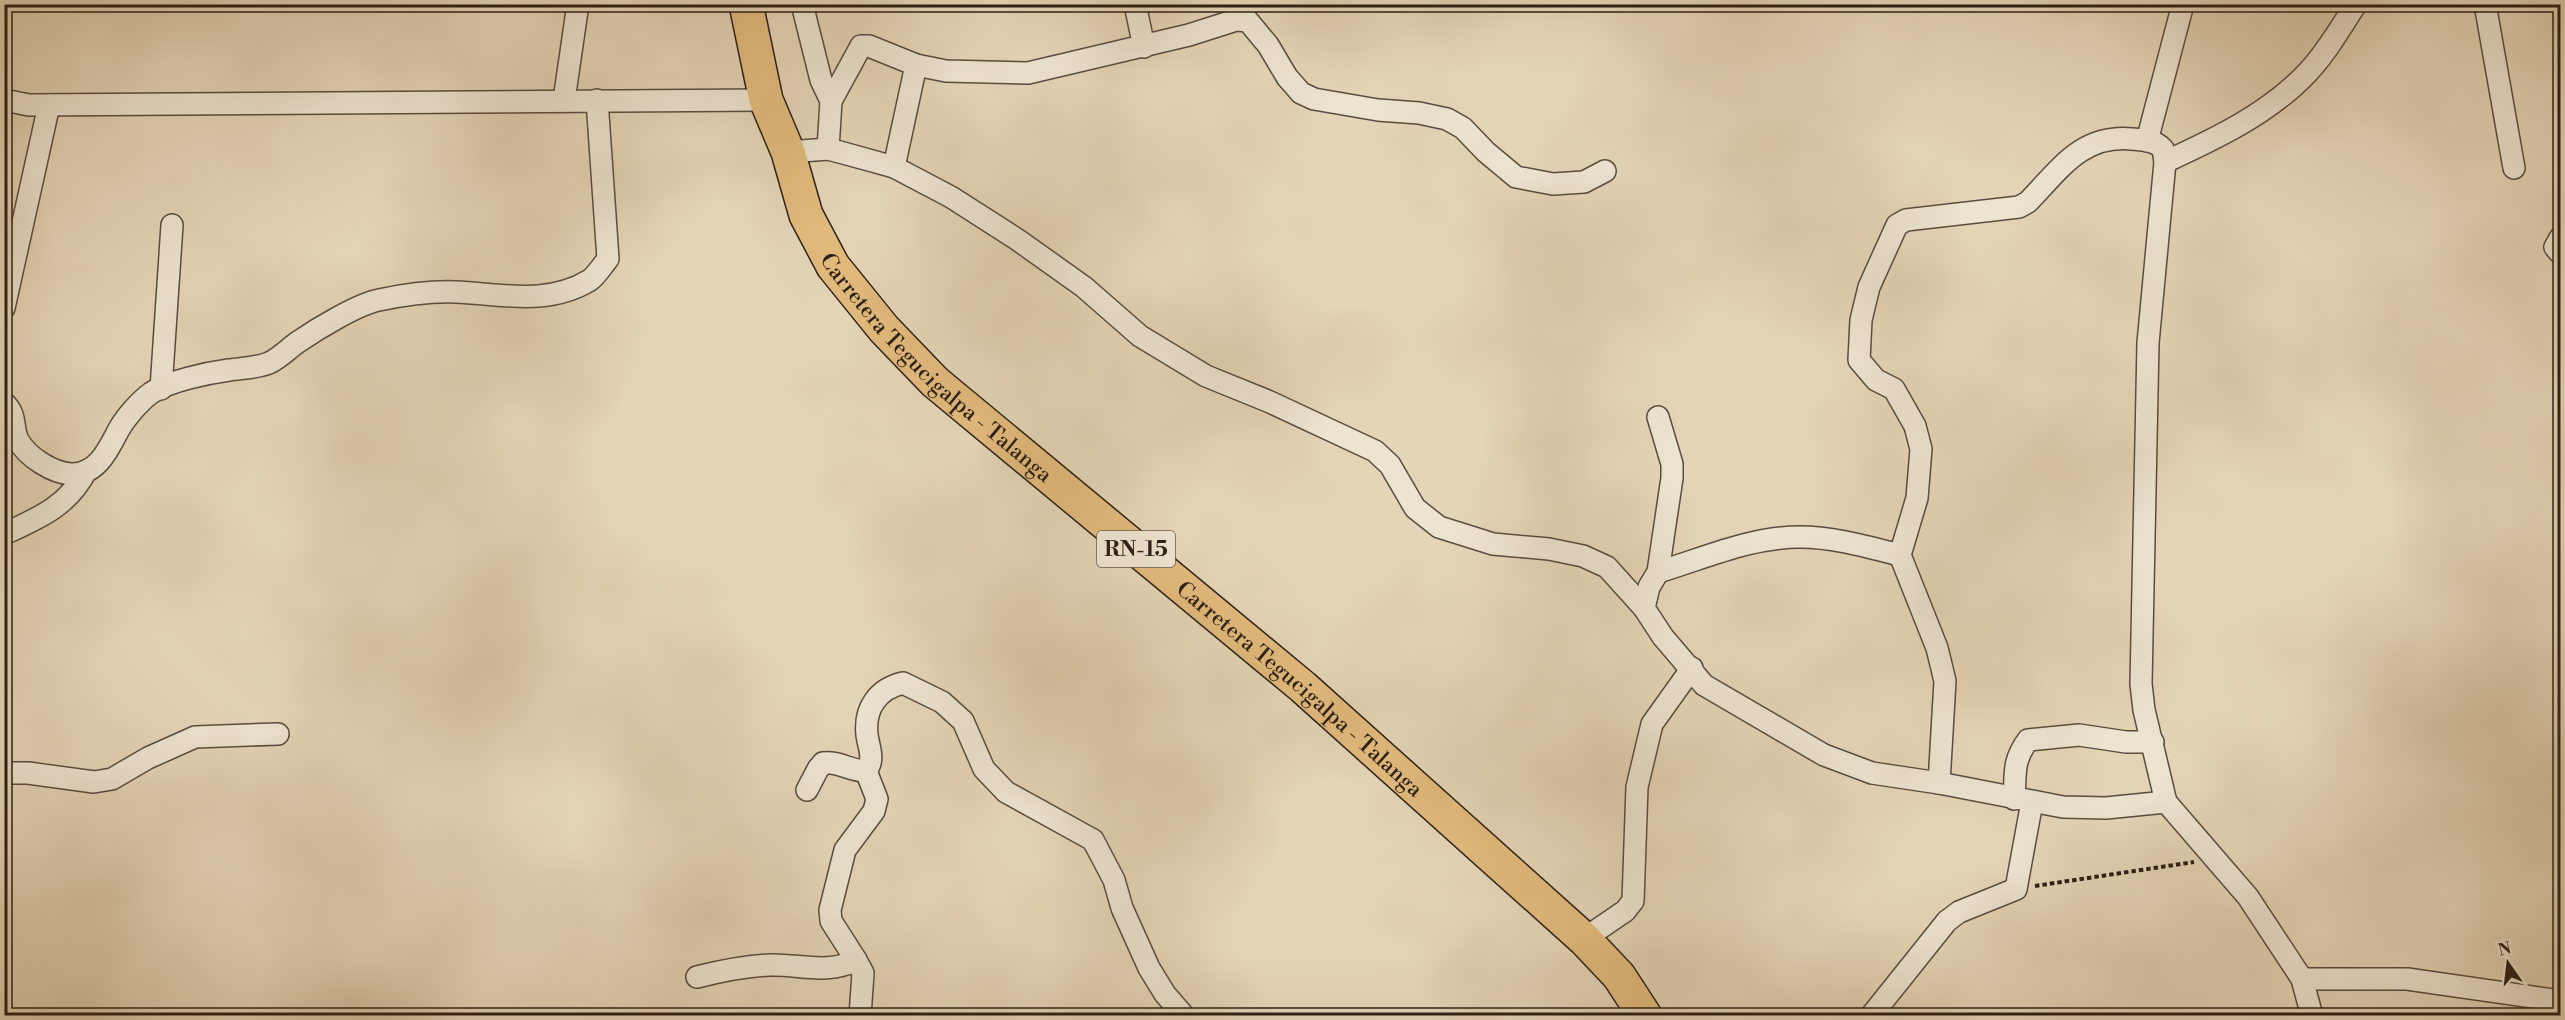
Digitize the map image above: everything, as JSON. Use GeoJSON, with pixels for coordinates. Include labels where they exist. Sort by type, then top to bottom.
{"type":"FeatureCollection","features":[{"type":"Feature","properties":{"kind":"main road","name":"Carretera Tegucigalpa - Talanga"},"geometry":{"type":"LineString","coordinates":[[746,4],[766,100],[788,153],[806,215],[833,266],[884,329],[935,382],[1303,687],[1584,939],[1619,976],[1645,1016]]}},
{"type":"Feature","properties":{"kind":"street"},"geometry":{"type":"LineString","coordinates":[[564,100],[578,4]]}},
{"type":"Feature","properties":{"kind":"street"},"geometry":{"type":"LineString","coordinates":[[802,4],[821,80],[831,100]]}},
{"type":"Feature","properties":{"kind":"street"},"geometry":{"type":"LineString","coordinates":[[1135,4],[1144,47]]}},
{"type":"Feature","properties":{"kind":"street"},"geometry":{"type":"LineString","coordinates":[[2147,141],[2182,4]]}},
{"type":"Feature","properties":{"kind":"street"},"geometry":{"type":"LineString","coordinates":[[2165,162],[2219,137],[2272,103],[2308,72],[2356,4]]}},
{"type":"Feature","properties":{"kind":"street"},"geometry":{"type":"LineString","coordinates":[[2485,4],[2514,168]]}},
{"type":"Feature","properties":{"kind":"street"},"geometry":{"type":"LineString","coordinates":[[828,149],[828,114],[831,100],[861,46],[868,46],[916,65],[946,71],[1028,73],[1144,47],[1236,20],[1248,21],[1268,45],[1287,77],[1301,93],[1314,99],[1378,110],[1447,118],[1463,128],[1486,152],[1516,177],[1553,184],[1584,182],[1605,171]]}},
{"type":"Feature","properties":{"kind":"street"},"geometry":{"type":"LineString","coordinates":[[894,167],[916,65]]}},
{"type":"Feature","properties":{"kind":"street"},"geometry":{"type":"LineString","coordinates":[[4,100],[29,105],[49,105],[766,100]]}},
{"type":"Feature","properties":{"kind":"street"},"geometry":{"type":"LineString","coordinates":[[4,403],[10,408],[15,421],[18,440],[32,456],[56,471],[72,474],[86,471],[99,463],[110,450],[125,420],[151,393],[206,373],[260,366],[271,362],[299,341],[364,305],[378,300],[455,292],[508,297],[538,297],[566,290],[591,279],[608,259],[597,100]]}},
{"type":"Feature","properties":{"kind":"street"},"geometry":{"type":"LineString","coordinates":[[4,308],[49,105]]}},
{"type":"Feature","properties":{"kind":"street"},"geometry":{"type":"LineString","coordinates":[[1938,783],[1945,681],[1937,648],[1900,555],[1917,498],[1921,449],[1915,426],[1894,389],[1876,380],[1859,360],[1861,320],[1869,287],[1897,225],[1906,220],[2019,207],[2028,202],[2077,152],[2096,141],[2114,137],[2147,141],[2163,149],[2165,162],[2147,355],[2141,684],[2144,710],[2166,802],[2248,897],[2302,979],[2312,1016]]}},
{"type":"Feature","properties":{"kind":"street"},"geometry":{"type":"LineString","coordinates":[[788,153],[828,149],[894,167],[951,198],[1018,240],[1084,287],[1140,336],[1206,376],[1270,402],[1376,451],[1390,465],[1415,507],[1438,527],[1493,544],[1549,549],[1583,556],[1607,567],[1644,608],[1663,637],[1692,668],[1704,685],[1824,755],[1872,773],[2063,807],[2106,808],[2166,802]]}},
{"type":"Feature","properties":{"kind":"street"},"geometry":{"type":"LineString","coordinates":[[161,389],[172,225]]}},
{"type":"Feature","properties":{"kind":"street"},"geometry":{"type":"LineString","coordinates":[[2560,238],[2555,248],[2560,252]]}},
{"type":"Feature","properties":{"kind":"street"},"geometry":{"type":"LineString","coordinates":[[1644,608],[1649,587],[1658,572],[1662,532],[1670,498],[1672,465],[1658,417]]}},
{"type":"Feature","properties":{"kind":"street"},"geometry":{"type":"LineString","coordinates":[[4,534],[40,518],[76,491],[86,471]]}},
{"type":"Feature","properties":{"kind":"street"},"geometry":{"type":"LineString","coordinates":[[1658,572],[1763,540],[1801,537],[1829,539],[1900,555]]}},
{"type":"Feature","properties":{"kind":"street"},"geometry":{"type":"LineString","coordinates":[[1584,939],[1625,911],[1633,901],[1637,788],[1652,724],[1692,668]]}},
{"type":"Feature","properties":{"kind":"street"},"geometry":{"type":"LineString","coordinates":[[866,771],[871,765],[872,758],[867,732],[869,714],[878,695],[888,687],[903,683],[942,702],[963,721],[984,770],[1006,792],[1093,840],[1114,880],[1122,908],[1149,968],[1165,994],[1184,1016]]}},
{"type":"Feature","properties":{"kind":"street"},"geometry":{"type":"LineString","coordinates":[[4,773],[28,773],[94,782],[112,779],[148,758],[195,737],[278,734]]}},
{"type":"Feature","properties":{"kind":"street"},"geometry":{"type":"LineString","coordinates":[[1871,1016],[1947,921],[1959,912],[2016,889],[2023,800],[2014,772],[2018,754],[2028,740],[2079,735],[2126,742],[2153,742]]}},
{"type":"Feature","properties":{"kind":"street"},"geometry":{"type":"LineString","coordinates":[[807,790],[823,763],[836,761],[858,771],[866,771]]}},
{"type":"Feature","properties":{"kind":"street"},"geometry":{"type":"LineString","coordinates":[[860,1016],[863,973],[831,921],[830,910],[845,850],[874,811],[877,799],[866,771]]}},
{"type":"Feature","properties":{"kind":"street"},"geometry":{"type":"LineString","coordinates":[[697,976],[772,965],[809,969],[843,967],[856,960]]}},
{"type":"Feature","properties":{"kind":"street"},"geometry":{"type":"LineString","coordinates":[[2302,979],[2407,979],[2560,1001]]}},
{"type":"Feature","properties":{"kind":"path"},"geometry":{"type":"LineString","coordinates":[[2016,889],[2215,859]]}}]}
